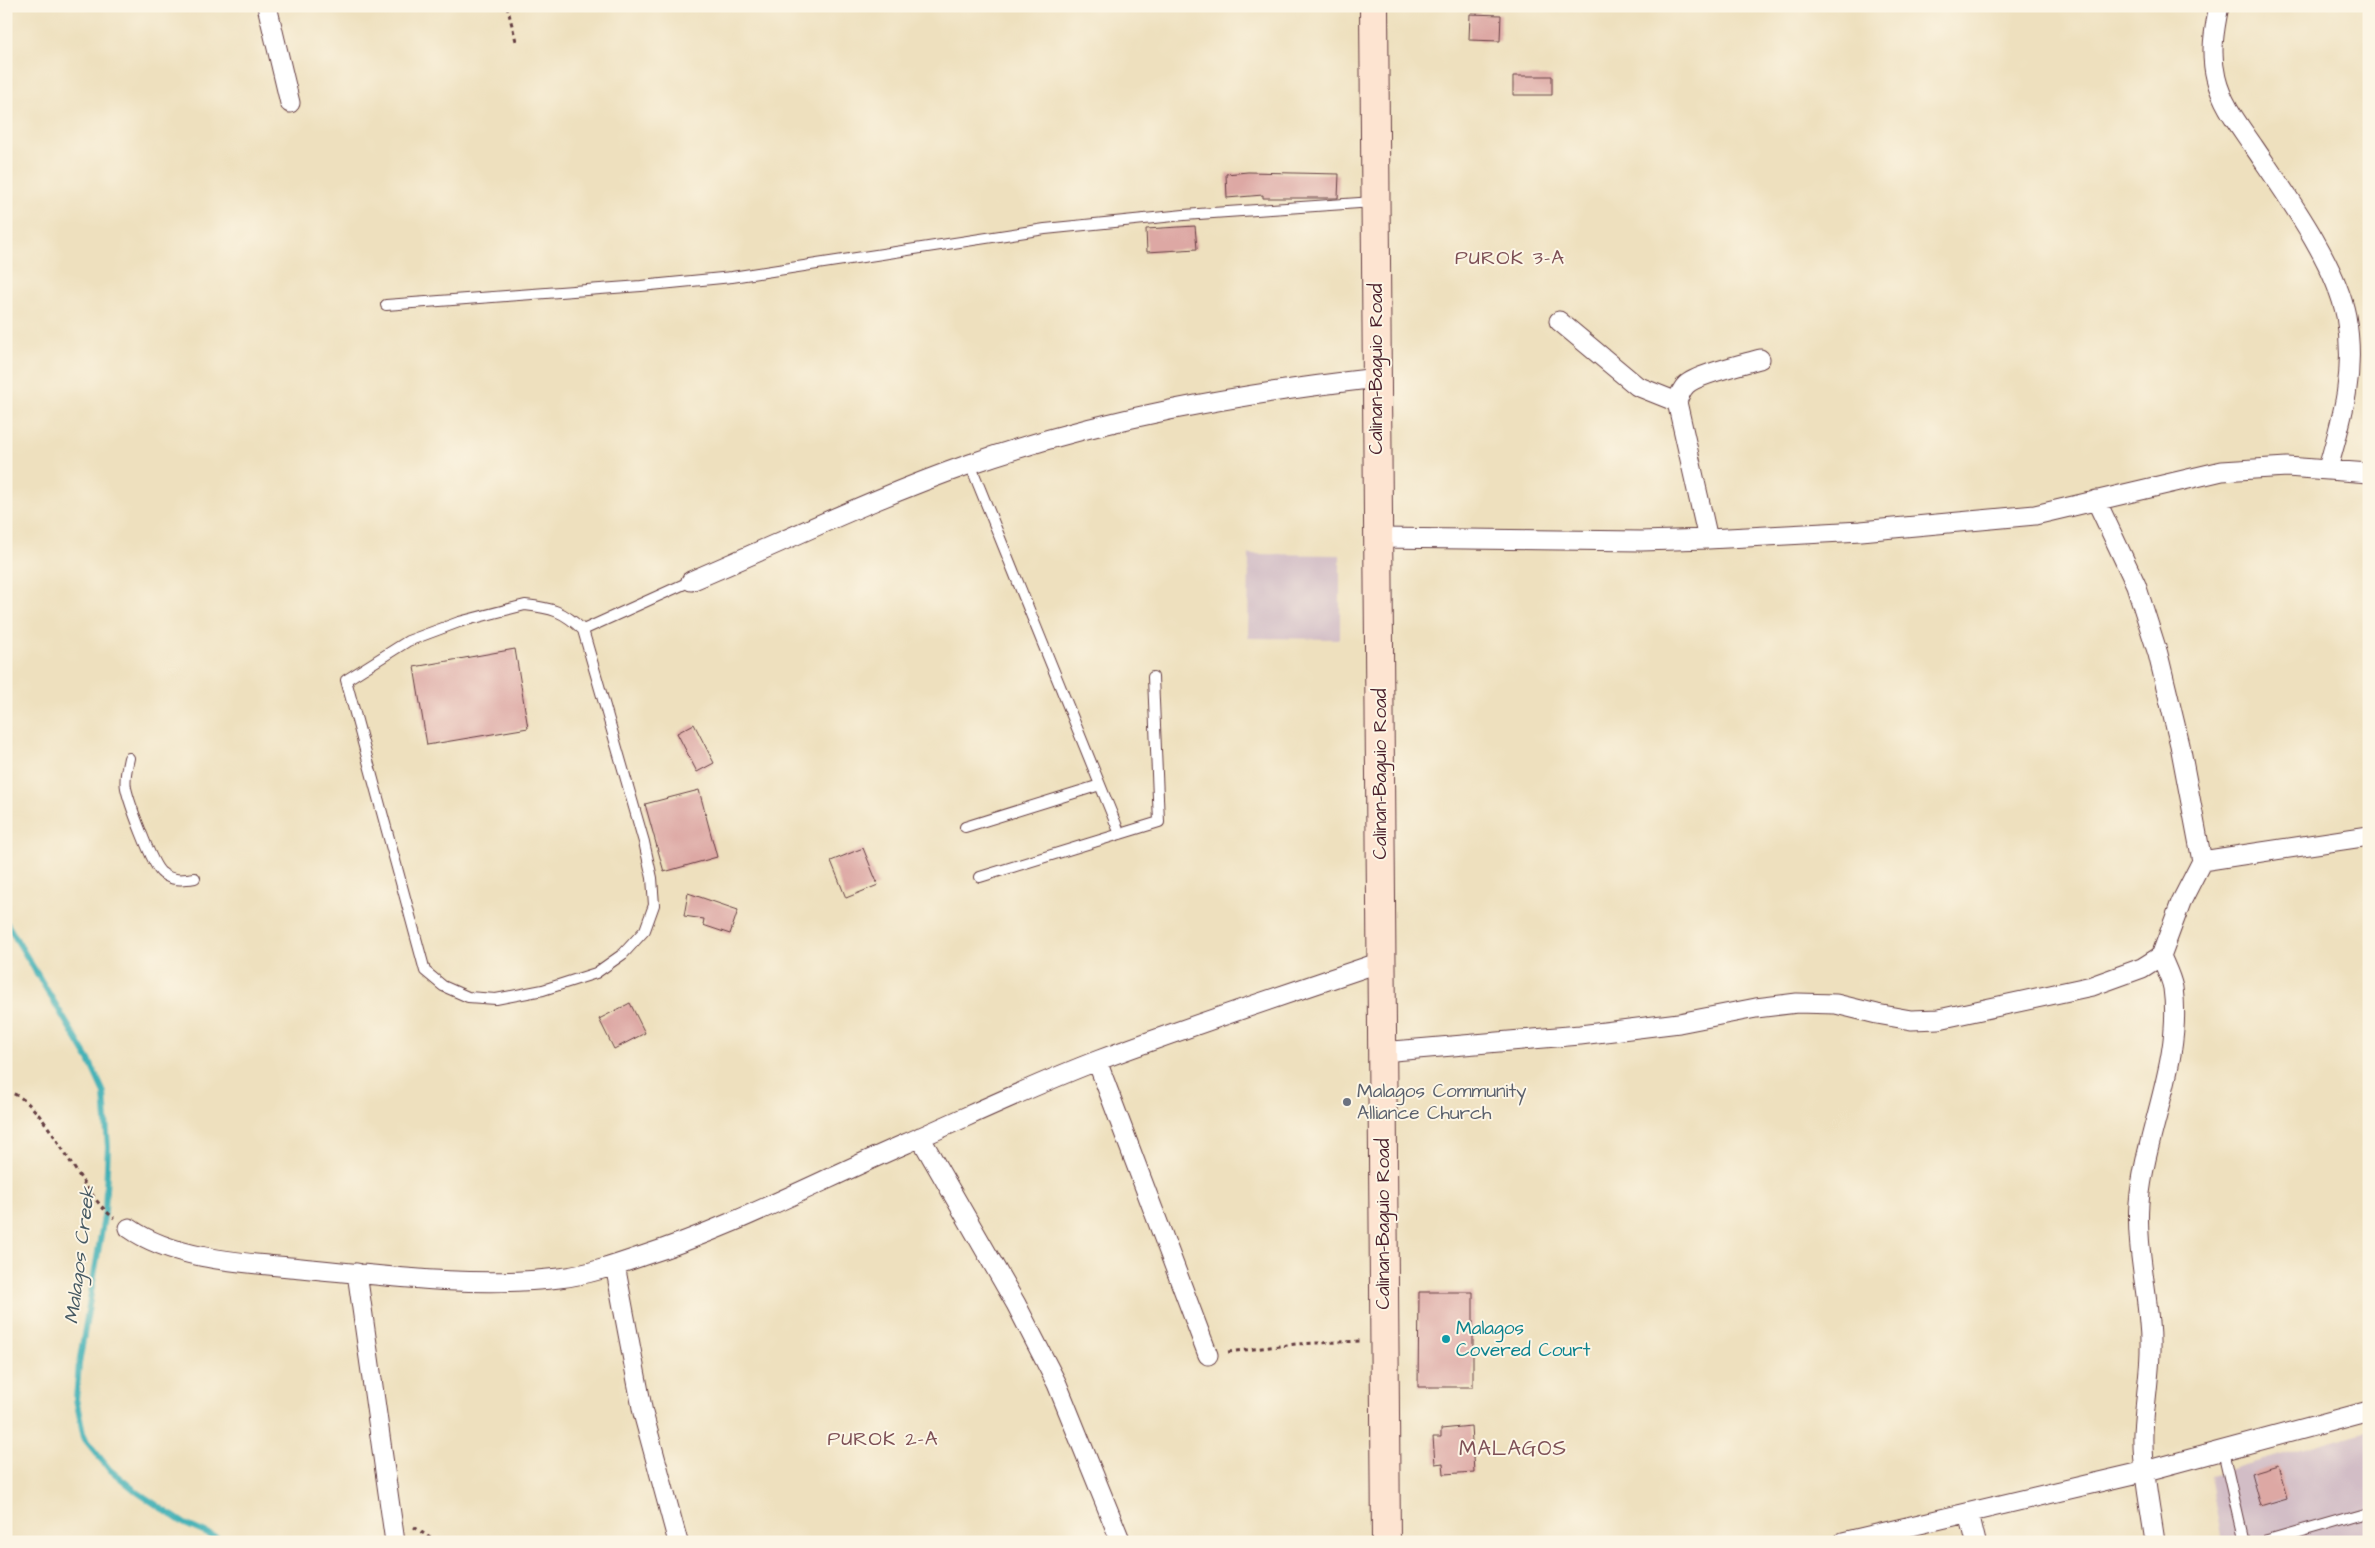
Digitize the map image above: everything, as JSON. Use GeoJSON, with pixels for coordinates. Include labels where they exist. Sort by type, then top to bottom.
{"type":"FeatureCollection","features":[{"type":"Feature","properties":{"kind":"main road","name":"Calinan-Baguio Road"},"geometry":{"type":"LineString","coordinates":[[1374,6],[1386,1542]]}},
{"type":"Feature","properties":{"kind":"street"},"geometry":{"type":"LineString","coordinates":[[267,6],[290,103]]}},
{"type":"Feature","properties":{"kind":"street"},"geometry":{"type":"LineString","coordinates":[[2219,6],[2212,40],[2216,77],[2228,108],[2300,217],[2332,277],[2345,314],[2350,352],[2349,386],[2328,468]]}},
{"type":"Feature","properties":{"kind":"street"},"geometry":{"type":"LineString","coordinates":[[1559,321],[1637,386],[1677,402]]}},
{"type":"Feature","properties":{"kind":"street"},"geometry":{"type":"LineString","coordinates":[[1708,539],[1677,402],[1680,392],[1692,381],[1760,359]]}},
{"type":"Feature","properties":{"kind":"street"},"geometry":{"type":"LineString","coordinates":[[691,581],[904,490],[970,464],[1074,432],[1184,406],[1248,394],[1377,378]]}},
{"type":"Feature","properties":{"kind":"street"},"geometry":{"type":"LineString","coordinates":[[1378,538],[1708,539],[1861,531],[2035,515],[2222,471],[2287,467],[2328,468],[2369,473]]}},
{"type":"Feature","properties":{"kind":"street"},"geometry":{"type":"LineString","coordinates":[[1382,1052],[1629,1029],[1678,1023],[1756,1008],[1797,1003],[1836,1004],[1911,1020],[1939,1018],[2092,986],[2142,968],[2161,956],[2181,902],[2202,861],[2180,745],[2158,654],[2136,585],[2096,500]]}},
{"type":"Feature","properties":{"kind":"street"},"geometry":{"type":"LineString","coordinates":[[2202,861],[2369,836]]}},
{"type":"Feature","properties":{"kind":"street"},"geometry":{"type":"LineString","coordinates":[[2155,1542],[2143,1433],[2150,1373],[2150,1324],[2141,1265],[2139,1204],[2146,1155],[2167,1071],[2176,1021],[2173,985],[2161,956]]}},
{"type":"Feature","properties":{"kind":"street"},"geometry":{"type":"LineString","coordinates":[[129,1228],[146,1240],[195,1254],[256,1264],[498,1282],[561,1278],[615,1266],[710,1232],[1097,1061],[1381,962]]}},
{"type":"Feature","properties":{"kind":"street"},"geometry":{"type":"LineString","coordinates":[[1097,1061],[1208,1355]]}},
{"type":"Feature","properties":{"kind":"street"},"geometry":{"type":"LineString","coordinates":[[920,1138],[1016,1304],[1057,1384],[1121,1542]]}},
{"type":"Feature","properties":{"kind":"street"},"geometry":{"type":"LineString","coordinates":[[615,1266],[643,1413],[678,1542]]}},
{"type":"Feature","properties":{"kind":"street"},"geometry":{"type":"LineString","coordinates":[[357,1273],[395,1542]]}},
{"type":"Feature","properties":{"kind":"street"},"geometry":{"type":"LineString","coordinates":[[1843,1542],[2146,1471],[2369,1411]]}},
{"type":"Feature","properties":{"kind":"street"},"geometry":{"type":"LineString","coordinates":[[1970,1513],[1976,1542]]}},
{"type":"Feature","properties":{"kind":"lane"},"geometry":{"type":"LineString","coordinates":[[386,305],[556,294],[668,284],[732,277],[1045,229],[1184,215],[1375,202]]}},
{"type":"Feature","properties":{"kind":"lane"},"geometry":{"type":"LineString","coordinates":[[970,464],[1120,834]]}},
{"type":"Feature","properties":{"kind":"lane"},"geometry":{"type":"LineString","coordinates":[[583,630],[691,581]]}},
{"type":"Feature","properties":{"kind":"lane"},"geometry":{"type":"LineString","coordinates":[[525,605],[545,607],[568,615],[583,630],[644,842],[652,878],[654,905],[645,930],[623,954],[596,973],[542,990],[496,999],[468,997],[443,986],[425,971],[346,680],[408,641],[458,622],[525,605]]}},
{"type":"Feature","properties":{"kind":"lane"},"geometry":{"type":"LineString","coordinates":[[980,877],[1159,822],[1153,677]]}},
{"type":"Feature","properties":{"kind":"lane"},"geometry":{"type":"LineString","coordinates":[[129,758],[125,774],[126,789],[152,860],[160,872],[170,878],[181,880],[195,878]]}},
{"type":"Feature","properties":{"kind":"lane"},"geometry":{"type":"LineString","coordinates":[[965,827],[1100,786]]}},
{"type":"Feature","properties":{"kind":"lane"},"geometry":{"type":"LineString","coordinates":[[2223,1451],[2244,1542]]}},
{"type":"Feature","properties":{"kind":"lane"},"geometry":{"type":"LineString","coordinates":[[2264,1542],[2369,1512]]}},
{"type":"Feature","properties":{"kind":"path"},"geometry":{"type":"LineString","coordinates":[[507,6],[516,41]]}},
{"type":"Feature","properties":{"kind":"path"},"geometry":{"type":"LineString","coordinates":[[6,1092],[27,1101],[42,1118],[88,1192],[105,1212],[129,1228]]}},
{"type":"Feature","properties":{"kind":"path"},"geometry":{"type":"LineString","coordinates":[[1208,1355],[1296,1344],[1384,1340]]}},
{"type":"Feature","properties":{"kind":"shaded area"},"geometry":{"type":"Polygon","coordinates":[[[1249,554],[1340,555],[1340,639],[1248,638],[1249,554]]]}},
{"type":"Feature","properties":{"kind":"shaded area"},"geometry":{"type":"Polygon","coordinates":[[[2369,1430],[2369,1542],[2222,1542],[2210,1475],[2369,1430]]]}},
{"type":"Feature","properties":{"kind":"building"},"geometry":{"type":"Polygon","coordinates":[[[1470,14],[1501,15],[1500,41],[1469,40],[1470,14]]]}},
{"type":"Feature","properties":{"kind":"building"},"geometry":{"type":"Polygon","coordinates":[[[1513,76],[1552,76],[1552,95],[1513,95],[1513,76]]]}},
{"type":"Feature","properties":{"kind":"building"},"geometry":{"type":"Polygon","coordinates":[[[1248,172],[1339,174],[1338,198],[1263,198],[1263,195],[1227,198],[1226,174],[1248,172]]]}},
{"type":"Feature","properties":{"kind":"building"},"geometry":{"type":"Polygon","coordinates":[[[1195,226],[1197,249],[1147,252],[1146,229],[1195,226]]]}},
{"type":"Feature","properties":{"kind":"building"},"geometry":{"type":"Polygon","coordinates":[[[515,649],[528,728],[427,745],[414,667],[515,649]]]}},
{"type":"Feature","properties":{"kind":"building"},"geometry":{"type":"Polygon","coordinates":[[[694,724],[714,763],[697,772],[677,733],[694,724]]]}},
{"type":"Feature","properties":{"kind":"building"},"geometry":{"type":"Polygon","coordinates":[[[699,790],[717,857],[664,872],[645,804],[699,790]]]}},
{"type":"Feature","properties":{"kind":"building"},"geometry":{"type":"Polygon","coordinates":[[[863,848],[878,885],[846,898],[831,861],[863,848]]]}},
{"type":"Feature","properties":{"kind":"building"},"geometry":{"type":"Polygon","coordinates":[[[688,893],[738,910],[730,934],[703,925],[704,919],[684,916],[688,893]]]}},
{"type":"Feature","properties":{"kind":"building"},"geometry":{"type":"Polygon","coordinates":[[[630,1003],[645,1033],[614,1049],[599,1019],[630,1003]]]}},
{"type":"Feature","properties":{"kind":"building","name":"Malagos Covered Court"},"geometry":{"type":"Polygon","coordinates":[[[1419,1292],[1473,1292],[1473,1387],[1418,1387],[1419,1292]]]}},
{"type":"Feature","properties":{"kind":"building"},"geometry":{"type":"Polygon","coordinates":[[[1471,1426],[1474,1472],[1444,1474],[1443,1463],[1435,1464],[1433,1437],[1441,1437],[1441,1429],[1471,1426]]]}},
{"type":"Feature","properties":{"kind":"building"},"geometry":{"type":"Polygon","coordinates":[[[2278,1465],[2287,1498],[2260,1506],[2251,1473],[2278,1465]]]}},
{"type":"Feature","properties":{"kind":"waterway","name":"Malagos Creek"},"geometry":{"type":"LineString","coordinates":[[6,922],[89,1060],[104,1093],[108,1147],[105,1211],[79,1364],[76,1399],[84,1438],[109,1469],[137,1492],[185,1524],[226,1542]]}},
{"type":"Feature","properties":{"kind":"place","name":"Malagos Community Alliance Church"},"geometry":{"type":"Point","coordinates":[1347,1102]}},
{"type":"Feature","properties":{"kind":"place","name":"Malagos Covered Court"},"geometry":{"type":"Point","coordinates":[1446,1339]}},
{"type":"Feature","properties":{"kind":"district","name":"PUROK 3-A"},"geometry":{"type":"Point","coordinates":[1510,258]}},
{"type":"Feature","properties":{"kind":"district","name":"PUROK 2-A"},"geometry":{"type":"Point","coordinates":[883,1439]}},
{"type":"Feature","properties":{"kind":"district","name":"MALAGOS"},"geometry":{"type":"Point","coordinates":[1513,1448]}}]}
